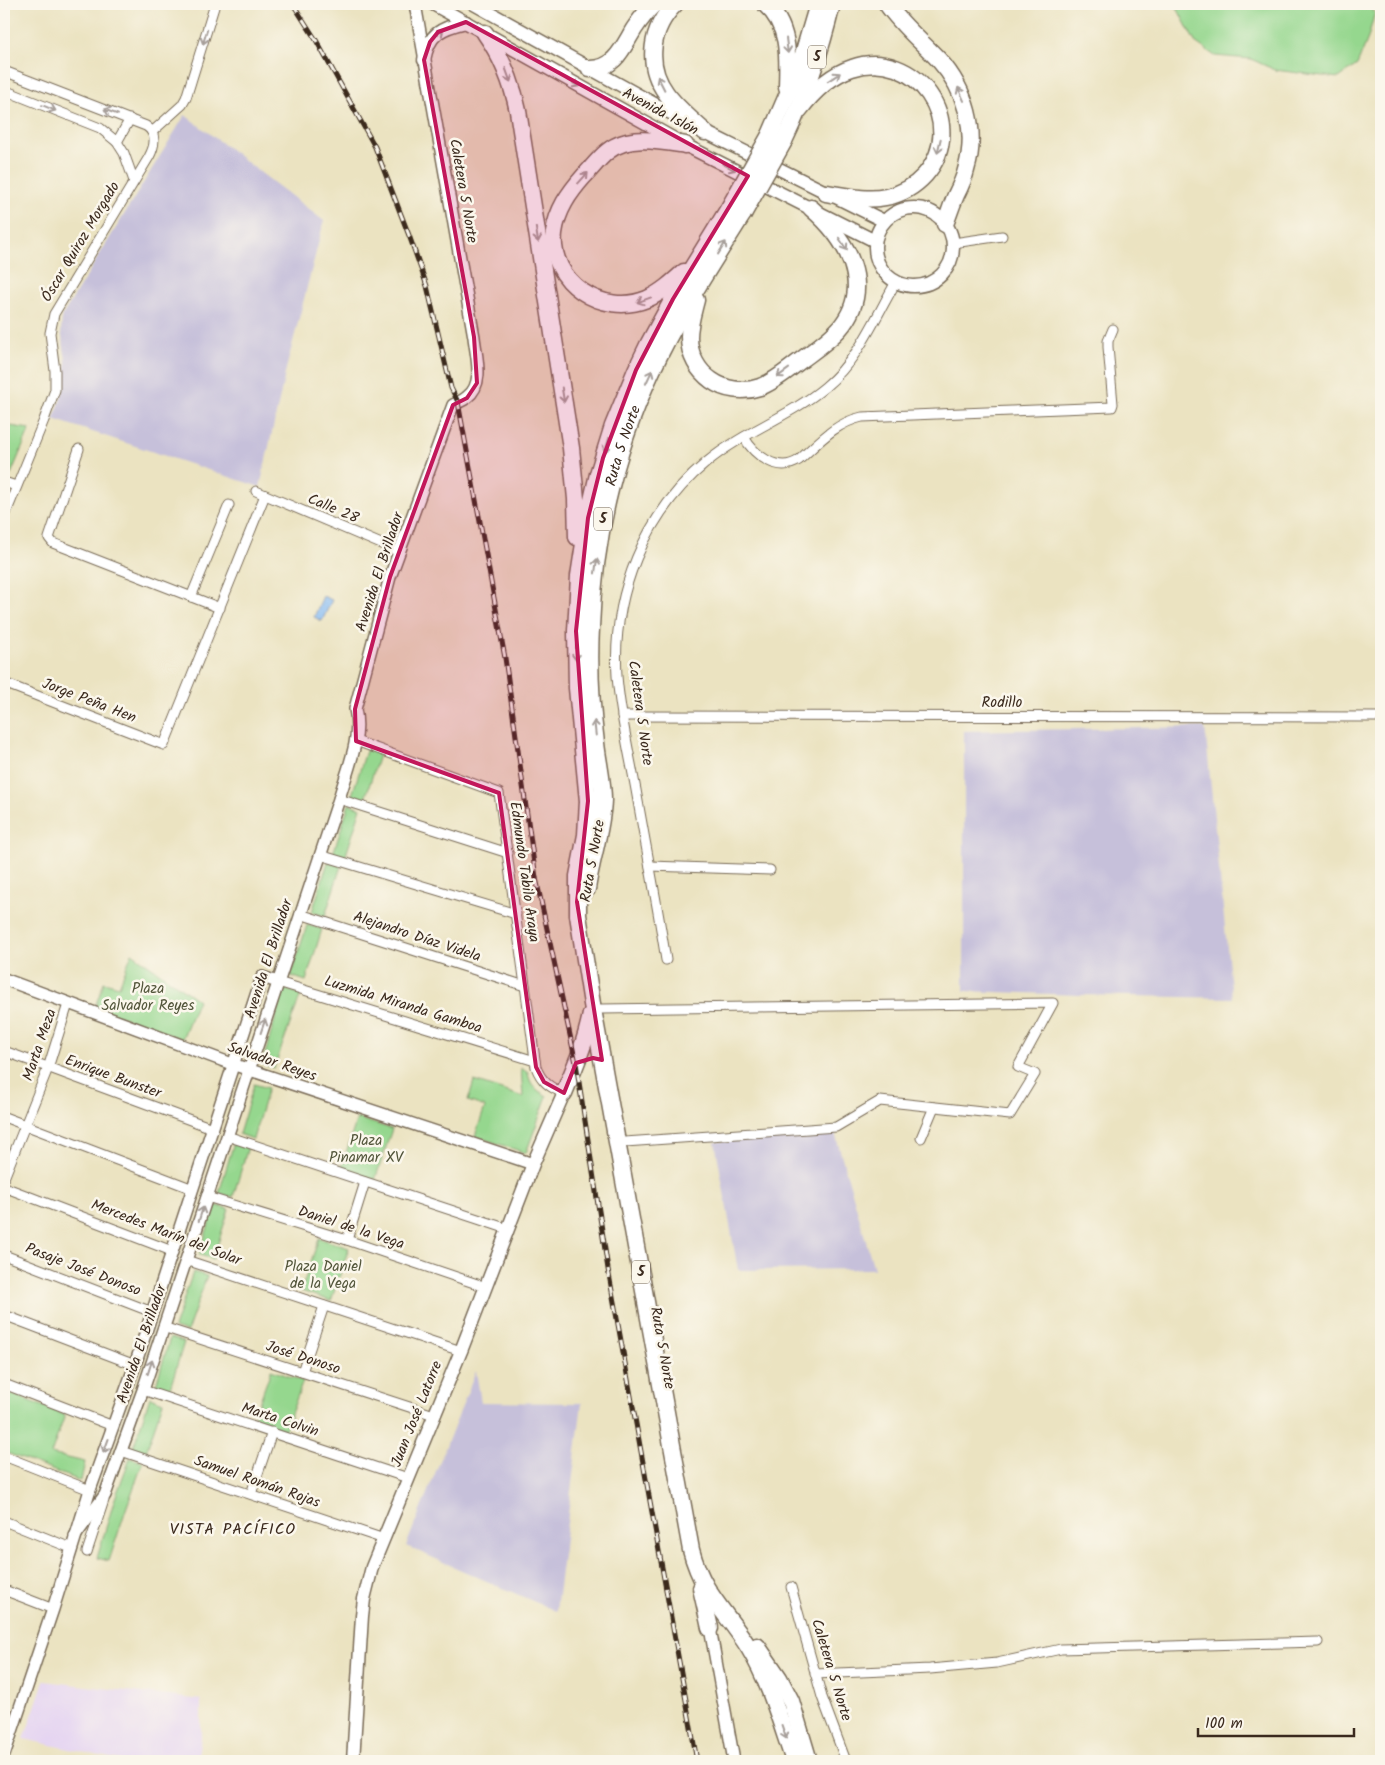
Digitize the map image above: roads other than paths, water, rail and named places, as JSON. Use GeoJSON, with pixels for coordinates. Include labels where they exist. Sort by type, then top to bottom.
{"type":"FeatureCollection","features":[{"type":"Feature","properties":{"kind":"highway"},"geometry":{"type":"LineString","coordinates":[[590,69],[604,66],[615,60],[641,18],[654,4]]}},
{"type":"Feature","properties":{"kind":"highway"},"geometry":{"type":"LineString","coordinates":[[675,4],[662,19],[658,28],[653,48],[655,68],[660,82],[668,95],[705,132]]}},
{"type":"Feature","properties":{"kind":"highway"},"geometry":{"type":"LineString","coordinates":[[765,4],[776,16],[785,35],[793,104],[814,93],[838,74],[854,67],[871,64],[888,66],[911,75],[929,93],[937,109],[941,133],[940,148],[932,165],[913,186],[896,195],[876,198],[826,193]]}},
{"type":"Feature","properties":{"kind":"highway","name":"Ruta 5 Norte"},"geometry":{"type":"LineString","coordinates":[[793,104],[818,4]]}},
{"type":"Feature","properties":{"kind":"highway","name":"Ruta 5 Norte"},"geometry":{"type":"LineString","coordinates":[[794,1761],[774,1702],[756,1660],[741,1636],[711,1596],[695,1564],[602,1060],[585,907],[587,884],[600,827],[602,800],[591,682],[591,627],[595,572],[603,520],[628,428],[660,354],[702,281],[736,211],[814,67],[832,4]]}},
{"type":"Feature","properties":{"kind":"highway"},"geometry":{"type":"LineString","coordinates":[[886,4],[949,72],[966,107],[971,133],[969,159],[946,224]]}},
{"type":"Feature","properties":{"kind":"highway"},"geometry":{"type":"LineString","coordinates":[[485,32],[502,59],[514,95],[559,369],[575,481],[577,605]]}},
{"type":"Feature","properties":{"kind":"highway"},"geometry":{"type":"LineString","coordinates":[[685,145],[637,140],[608,150],[564,202],[557,221],[554,242],[561,270],[572,284],[587,296],[610,303],[637,303],[652,297],[697,260]]}},
{"type":"Feature","properties":{"kind":"highway"},"geometry":{"type":"LineString","coordinates":[[702,281],[691,320],[689,337],[692,358],[700,371],[712,382],[736,390],[752,389],[772,381],[834,334],[848,314],[854,296],[855,271],[847,248],[828,223],[810,208]]}},
{"type":"Feature","properties":{"kind":"highway","name":"Ruta 5 Norte"},"geometry":{"type":"LineString","coordinates":[[736,211],[697,260],[649,343],[630,384],[598,474],[588,518],[579,576],[577,605],[577,688],[588,801],[586,834],[578,876],[577,902],[625,1142],[702,1562],[711,1584],[720,1599],[740,1622],[785,1688],[791,1701],[809,1761]]}},
{"type":"Feature","properties":{"kind":"highway"},"geometry":{"type":"LineString","coordinates":[[564,1093],[597,1007]]}},
{"type":"Feature","properties":{"kind":"highway"},"geometry":{"type":"LineString","coordinates":[[576,1063],[587,1058],[602,1060]]}},
{"type":"Feature","properties":{"kind":"highway"},"geometry":{"type":"LineString","coordinates":[[695,1564],[710,1628]]}},
{"type":"Feature","properties":{"kind":"highway"},"geometry":{"type":"LineString","coordinates":[[800,1731],[816,1761]]}},
{"type":"Feature","properties":{"kind":"main road","name":"Avenida Islón"},"geometry":{"type":"LineString","coordinates":[[433,4],[685,145],[875,241]]}},
{"type":"Feature","properties":{"kind":"main road","name":"Avenida Islón"},"geometry":{"type":"LineString","coordinates":[[474,4],[705,132],[884,221]]}},
{"type":"Feature","properties":{"kind":"main road"},"geometry":{"type":"LineString","coordinates":[[424,60],[430,42],[438,32],[449,26],[466,22]]}},
{"type":"Feature","properties":{"kind":"main road"},"geometry":{"type":"LineString","coordinates":[[915,208],[932,212],[946,224],[953,243],[950,261],[939,276],[923,284],[905,285],[889,277],[879,265],[876,257],[875,241],[877,234],[884,221],[898,211],[915,208]]}},
{"type":"Feature","properties":{"kind":"main road","name":"Juan José Latorre"},"geometry":{"type":"LineString","coordinates":[[353,1761],[364,1598],[372,1567],[564,1093]]}},
{"type":"Feature","properties":{"kind":"street"},"geometry":{"type":"LineString","coordinates":[[4,71],[130,119],[146,126],[152,132],[182,105],[186,98],[215,4]]}},
{"type":"Feature","properties":{"kind":"street","name":"Caletera 5 Norte"},"geometry":{"type":"LineString","coordinates":[[415,4],[474,337],[478,368],[477,383]]}},
{"type":"Feature","properties":{"kind":"street","name":"Óscar Quiroz Morgado"},"geometry":{"type":"LineString","coordinates":[[4,90],[100,128],[117,142],[124,153],[134,181]]}},
{"type":"Feature","properties":{"kind":"street"},"geometry":{"type":"LineString","coordinates":[[117,142],[130,119]]}},
{"type":"Feature","properties":{"kind":"street","name":"Óscar Quiroz Morgado"},"geometry":{"type":"LineString","coordinates":[[4,518],[55,390],[55,371],[50,333],[54,314],[152,152],[154,142],[152,132]]}},
{"type":"Feature","properties":{"kind":"street"},"geometry":{"type":"LineString","coordinates":[[953,243],[1002,236]]}},
{"type":"Feature","properties":{"kind":"street","name":"Caletera 5 Norte"},"geometry":{"type":"LineString","coordinates":[[666,960],[622,716],[617,675],[618,634],[625,592],[638,554],[656,520],[677,492],[710,459],[808,400],[826,386],[842,370],[862,343],[896,282]]}},
{"type":"Feature","properties":{"kind":"street"},"geometry":{"type":"LineString","coordinates":[[744,437],[749,446],[760,456],[773,463],[786,465],[793,464],[799,460],[839,425],[848,420],[862,417],[1112,406],[1108,341],[1113,329]]}},
{"type":"Feature","properties":{"kind":"street","name":"Avenida El Brillador"},"geometry":{"type":"LineString","coordinates":[[87,1552],[105,1495],[143,1390],[339,799],[356,741],[357,720],[355,709],[390,578],[453,405],[467,398],[477,383]]}},
{"type":"Feature","properties":{"kind":"street"},"geometry":{"type":"LineString","coordinates":[[79,449],[49,538],[53,543],[220,608],[265,495]]}},
{"type":"Feature","properties":{"kind":"street"},"geometry":{"type":"LineString","coordinates":[[4,482],[16,486]]}},
{"type":"Feature","properties":{"kind":"street","name":"Calle 28"},"geometry":{"type":"LineString","coordinates":[[256,491],[400,552]]}},
{"type":"Feature","properties":{"kind":"street"},"geometry":{"type":"LineString","coordinates":[[191,597],[229,505]]}},
{"type":"Feature","properties":{"kind":"street","name":"Jorge Peña Hen"},"geometry":{"type":"LineString","coordinates":[[4,684],[164,745],[220,608]]}},
{"type":"Feature","properties":{"kind":"street","name":"Rodillo"},"geometry":{"type":"LineString","coordinates":[[622,716],[1381,717]]}},
{"type":"Feature","properties":{"kind":"street","name":"Edmundo Tabilo Araya"},"geometry":{"type":"LineString","coordinates":[[356,741],[499,793],[535,1061],[538,1072],[544,1082],[564,1093]]}},
{"type":"Feature","properties":{"kind":"street"},"geometry":{"type":"LineString","coordinates":[[339,799],[508,854]]}},
{"type":"Feature","properties":{"kind":"street"},"geometry":{"type":"LineString","coordinates":[[320,854],[516,914]]}},
{"type":"Feature","properties":{"kind":"street"},"geometry":{"type":"LineString","coordinates":[[650,866],[770,870]]}},
{"type":"Feature","properties":{"kind":"street","name":"Alejandro Díaz Videla"},"geometry":{"type":"LineString","coordinates":[[300,914],[525,986]]}},
{"type":"Feature","properties":{"kind":"street","name":"Avenida El Brillador"},"geometry":{"type":"LineString","coordinates":[[5,1747],[53,1609],[90,1490],[135,1365],[262,976]]}},
{"type":"Feature","properties":{"kind":"street","name":"Luzmida Miranda Gamboa"},"geometry":{"type":"LineString","coordinates":[[262,976],[535,1061]]}},
{"type":"Feature","properties":{"kind":"street","name":"Salvador Reyes"},"geometry":{"type":"LineString","coordinates":[[4,979],[248,1070],[534,1164]]}},
{"type":"Feature","properties":{"kind":"street"},"geometry":{"type":"LineString","coordinates":[[597,1007],[1053,1003],[1018,1067],[1035,1074],[1010,1115],[880,1101],[836,1127],[625,1142]]}},
{"type":"Feature","properties":{"kind":"street","name":"Marta Meza"},"geometry":{"type":"LineString","coordinates":[[4,1178],[48,1068],[68,1004]]}},
{"type":"Feature","properties":{"kind":"street","name":"Enrique Bunster"},"geometry":{"type":"LineString","coordinates":[[4,1051],[212,1128]]}},
{"type":"Feature","properties":{"kind":"street"},"geometry":{"type":"LineString","coordinates":[[921,1138],[934,1107]]}},
{"type":"Feature","properties":{"kind":"street"},"geometry":{"type":"LineString","coordinates":[[4,1116],[193,1189]]}},
{"type":"Feature","properties":{"kind":"street"},"geometry":{"type":"LineString","coordinates":[[227,1136],[508,1230]]}},
{"type":"Feature","properties":{"kind":"street"},"geometry":{"type":"LineString","coordinates":[[347,1240],[365,1182]]}},
{"type":"Feature","properties":{"kind":"street","name":"Mercedes Marín del Solar"},"geometry":{"type":"LineString","coordinates":[[4,1187],[172,1251],[186,1260],[460,1351]]}},
{"type":"Feature","properties":{"kind":"street","name":"Daniel de la Vega"},"geometry":{"type":"LineString","coordinates":[[207,1197],[347,1240],[486,1287]]}},
{"type":"Feature","properties":{"kind":"street","name":"Pasaje José Donoso"},"geometry":{"type":"LineString","coordinates":[[4,1255],[152,1312]]}},
{"type":"Feature","properties":{"kind":"street"},"geometry":{"type":"LineString","coordinates":[[302,1372],[324,1306]]}},
{"type":"Feature","properties":{"kind":"street"},"geometry":{"type":"LineString","coordinates":[[4,1315],[135,1365]]}},
{"type":"Feature","properties":{"kind":"street","name":"José Donoso"},"geometry":{"type":"LineString","coordinates":[[163,1327],[434,1415]]}},
{"type":"Feature","properties":{"kind":"street"},"geometry":{"type":"LineString","coordinates":[[4,1384],[113,1426]]}},
{"type":"Feature","properties":{"kind":"street","name":"Marta Colvin"},"geometry":{"type":"LineString","coordinates":[[143,1390],[408,1478]]}},
{"type":"Feature","properties":{"kind":"street"},"geometry":{"type":"LineString","coordinates":[[251,1494],[272,1432]]}},
{"type":"Feature","properties":{"kind":"street","name":"Samuel Román Rojas"},"geometry":{"type":"LineString","coordinates":[[121,1451],[384,1540]]}},
{"type":"Feature","properties":{"kind":"street"},"geometry":{"type":"LineString","coordinates":[[4,1456],[90,1490]]}},
{"type":"Feature","properties":{"kind":"street"},"geometry":{"type":"LineString","coordinates":[[75,1536],[105,1495]]}},
{"type":"Feature","properties":{"kind":"street"},"geometry":{"type":"LineString","coordinates":[[4,1521],[72,1548]]}},
{"type":"Feature","properties":{"kind":"street","name":"Caletera 5 Norte"},"geometry":{"type":"LineString","coordinates":[[791,1587],[829,1719],[846,1761]]}},
{"type":"Feature","properties":{"kind":"street"},"geometry":{"type":"LineString","coordinates":[[4,1590],[53,1609]]}},
{"type":"Feature","properties":{"kind":"street"},"geometry":{"type":"LineString","coordinates":[[710,1628],[734,1761]]}},
{"type":"Feature","properties":{"kind":"street"},"geometry":{"type":"LineString","coordinates":[[815,1674],[997,1663],[1062,1649],[1318,1642]]}},
{"type":"Feature","properties":{"kind":"water"},"geometry":{"type":"Polygon","coordinates":[[[323,596],[332,600],[322,621],[314,617],[323,596]]]}},
{"type":"Feature","properties":{"kind":"railway"},"geometry":{"type":"LineString","coordinates":[[293,4],[316,40],[375,147],[427,286],[451,388],[458,402],[505,658],[536,878],[576,1063],[608,1269],[697,1761]]}},
{"type":"Feature","properties":{"kind":"district","name":"VISTA PACÍFICO"},"geometry":{"type":"Point","coordinates":[233,1529]}},
{"type":"Feature","properties":{"kind":"park label","name":"Plaza Salvador Reyes"},"geometry":{"type":"Point","coordinates":[148,998]}},
{"type":"Feature","properties":{"kind":"park label","name":"Plaza Pinamar XV"},"geometry":{"type":"Point","coordinates":[366,1150]}},
{"type":"Feature","properties":{"kind":"park label","name":"Plaza Daniel de la Vega"},"geometry":{"type":"Point","coordinates":[323,1276]}}]}
